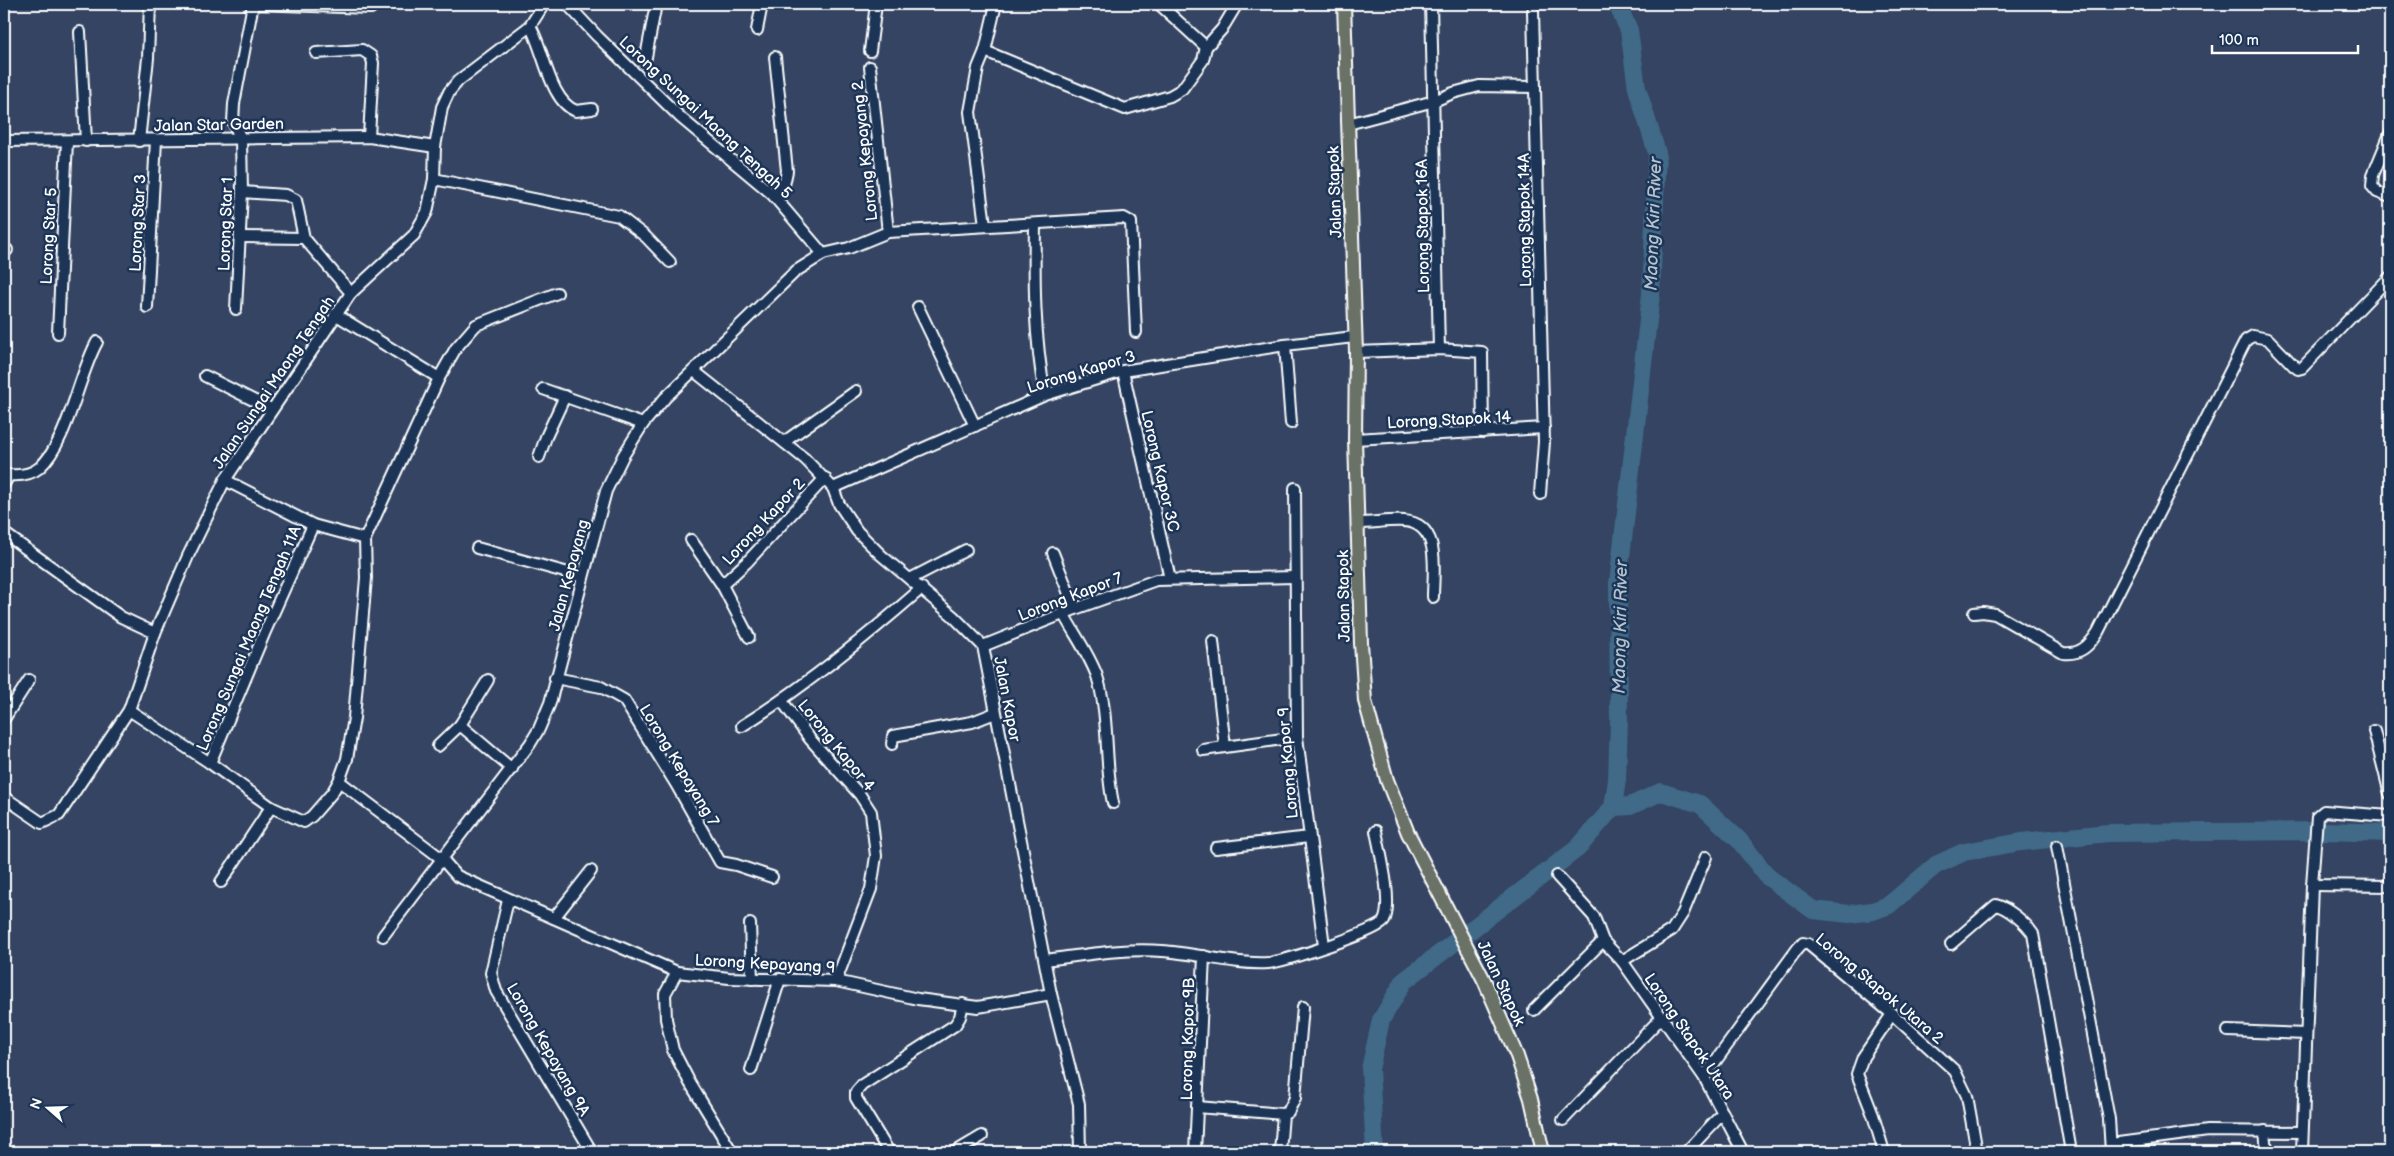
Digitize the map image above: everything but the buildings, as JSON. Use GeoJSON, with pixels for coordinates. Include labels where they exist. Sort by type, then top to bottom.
{"type":"FeatureCollection","features":[{"type":"Feature","properties":{"kind":"main road","name":"Jalan Stapok"},"geometry":{"type":"LineString","coordinates":[[1344,4],[1356,352],[1355,439],[1361,643],[1365,701],[1388,780],[1408,833],[1484,980],[1525,1078],[1543,1152]]}},
{"type":"Feature","properties":{"kind":"street"},"geometry":{"type":"LineString","coordinates":[[139,140],[148,58],[150,4]]}},
{"type":"Feature","properties":{"kind":"street"},"geometry":{"type":"LineString","coordinates":[[253,4],[371,8]]}},
{"type":"Feature","properties":{"kind":"street","name":"Lorong Star 1"},"geometry":{"type":"LineString","coordinates":[[236,309],[242,192],[241,139],[233,122],[234,104],[253,4]]}},
{"type":"Feature","properties":{"kind":"street","name":"Jalan Sungai Maong Tengah"},"geometry":{"type":"LineString","coordinates":[[4,797],[42,823],[59,815],[129,710],[155,633],[188,556],[225,480],[335,314],[351,293],[414,235],[427,212],[434,179],[435,147],[442,107],[449,92],[458,81],[530,26],[544,4]]}},
{"type":"Feature","properties":{"kind":"street","name":"Lorong Sungai Maong Tengah 5"},"geometry":{"type":"LineString","coordinates":[[567,4],[681,118],[772,194],[823,254]]}},
{"type":"Feature","properties":{"kind":"street"},"geometry":{"type":"LineString","coordinates":[[645,62],[656,4]]}},
{"type":"Feature","properties":{"kind":"street"},"geometry":{"type":"LineString","coordinates":[[757,30],[762,4]]}},
{"type":"Feature","properties":{"kind":"street"},"geometry":{"type":"LineString","coordinates":[[870,51],[876,4]]}},
{"type":"Feature","properties":{"kind":"street"},"geometry":{"type":"LineString","coordinates":[[985,225],[970,112],[978,68],[985,51],[996,4]]}},
{"type":"Feature","properties":{"kind":"street"},"geometry":{"type":"LineString","coordinates":[[1159,4],[1206,47]]}},
{"type":"Feature","properties":{"kind":"street"},"geometry":{"type":"LineString","coordinates":[[985,51],[1125,109],[1170,96],[1182,89],[1203,60],[1206,47],[1222,28],[1237,4]]}},
{"type":"Feature","properties":{"kind":"street","name":"Lorong Stapok 16A"},"geometry":{"type":"LineString","coordinates":[[1431,4],[1439,350]]}},
{"type":"Feature","properties":{"kind":"street","name":"Lorong Stapok 14A"},"geometry":{"type":"LineString","coordinates":[[1533,11],[1544,428],[1544,456],[1540,494]]}},
{"type":"Feature","properties":{"kind":"street"},"geometry":{"type":"LineString","coordinates":[[530,26],[537,37],[548,76],[566,106],[576,111],[592,109]]}},
{"type":"Feature","properties":{"kind":"street"},"geometry":{"type":"LineString","coordinates":[[80,32],[86,141]]}},
{"type":"Feature","properties":{"kind":"street"},"geometry":{"type":"LineString","coordinates":[[316,53],[362,50],[371,56],[373,63],[369,137]]}},
{"type":"Feature","properties":{"kind":"street"},"geometry":{"type":"LineString","coordinates":[[772,194],[784,185],[787,171],[775,57]]}},
{"type":"Feature","properties":{"kind":"street","name":"Lorong Kepayang 2"},"geometry":{"type":"LineString","coordinates":[[870,67],[888,232]]}},
{"type":"Feature","properties":{"kind":"street"},"geometry":{"type":"LineString","coordinates":[[1348,124],[1434,102],[1453,93],[1479,86],[1535,87]]}},
{"type":"Feature","properties":{"kind":"street"},"geometry":{"type":"LineString","coordinates":[[2390,134],[2373,175],[2372,186],[2377,192],[2390,196]]}},
{"type":"Feature","properties":{"kind":"street","name":"Jalan Star Garden"},"geometry":{"type":"LineString","coordinates":[[4,141],[37,139],[86,141],[369,137],[435,147]]}},
{"type":"Feature","properties":{"kind":"street","name":"Lorong Star 3"},"geometry":{"type":"LineString","coordinates":[[147,307],[156,140]]}},
{"type":"Feature","properties":{"kind":"street","name":"Lorong Star 5"},"geometry":{"type":"LineString","coordinates":[[58,333],[67,141]]}},
{"type":"Feature","properties":{"kind":"street"},"geometry":{"type":"LineString","coordinates":[[434,179],[619,216],[646,237],[670,262]]}},
{"type":"Feature","properties":{"kind":"street"},"geometry":{"type":"LineString","coordinates":[[242,192],[286,195],[296,200],[304,238],[351,293]]}},
{"type":"Feature","properties":{"kind":"street","name":"Jalan Kepayang"},"geometry":{"type":"LineString","coordinates":[[383,936],[512,769],[539,730],[550,703],[555,678],[606,491],[623,456],[643,424],[665,398],[796,271],[823,254],[848,248],[888,232],[1124,218],[1131,222],[1136,332]]}},
{"type":"Feature","properties":{"kind":"street"},"geometry":{"type":"LineString","coordinates":[[1034,224],[1034,313],[1038,355],[1045,394]]}},
{"type":"Feature","properties":{"kind":"street"},"geometry":{"type":"LineString","coordinates":[[240,237],[304,238]]}},
{"type":"Feature","properties":{"kind":"street"},"geometry":{"type":"LineString","coordinates":[[1974,613],[1982,612],[2005,618],[2063,653],[2072,654],[2084,649],[2098,632],[2246,340],[2253,336],[2268,339],[2294,366],[2302,368],[2390,277]]}},
{"type":"Feature","properties":{"kind":"street"},"geometry":{"type":"LineString","coordinates":[[129,710],[210,763],[271,807],[304,822],[317,810],[339,781],[347,759],[354,718],[366,578],[365,539],[439,378],[456,348],[476,325],[557,293]]}},
{"type":"Feature","properties":{"kind":"street"},"geometry":{"type":"LineString","coordinates":[[918,307],[975,426]]}},
{"type":"Feature","properties":{"kind":"street"},"geometry":{"type":"LineString","coordinates":[[335,314],[439,378]]}},
{"type":"Feature","properties":{"kind":"street","name":"Lorong Kapor 3"},"geometry":{"type":"LineString","coordinates":[[833,488],[1045,394],[1123,371],[1285,345],[1354,337]]}},
{"type":"Feature","properties":{"kind":"street"},"geometry":{"type":"LineString","coordinates":[[6,477],[23,476],[37,469],[51,452],[64,426],[97,342]]}},
{"type":"Feature","properties":{"kind":"street"},"geometry":{"type":"LineString","coordinates":[[1285,345],[1291,423]]}},
{"type":"Feature","properties":{"kind":"street"},"geometry":{"type":"LineString","coordinates":[[1356,352],[1439,350],[1482,352],[1483,432]]}},
{"type":"Feature","properties":{"kind":"street","name":"Jalan Kapor"},"geometry":{"type":"LineString","coordinates":[[694,370],[784,442],[824,478],[833,488],[838,504],[857,531],[881,555],[922,588],[983,646],[1051,994],[1079,1104],[1080,1152]]}},
{"type":"Feature","properties":{"kind":"street","name":"Lorong Kapor 3C"},"geometry":{"type":"LineString","coordinates":[[1123,371],[1170,579]]}},
{"type":"Feature","properties":{"kind":"street"},"geometry":{"type":"LineString","coordinates":[[205,376],[271,408]]}},
{"type":"Feature","properties":{"kind":"street"},"geometry":{"type":"LineString","coordinates":[[543,389],[643,424]]}},
{"type":"Feature","properties":{"kind":"street"},"geometry":{"type":"LineString","coordinates":[[784,442],[856,391]]}},
{"type":"Feature","properties":{"kind":"street"},"geometry":{"type":"LineString","coordinates":[[539,457],[565,396]]}},
{"type":"Feature","properties":{"kind":"street","name":"Lorong Stapok 14"},"geometry":{"type":"LineString","coordinates":[[1355,439],[1544,428]]}},
{"type":"Feature","properties":{"kind":"street","name":"Lorong Kapor 2"},"geometry":{"type":"LineString","coordinates":[[722,585],[747,562],[824,478]]}},
{"type":"Feature","properties":{"kind":"street"},"geometry":{"type":"LineString","coordinates":[[225,480],[313,525],[365,539]]}},
{"type":"Feature","properties":{"kind":"street","name":"Lorong Kapor 9"},"geometry":{"type":"LineString","coordinates":[[1295,488],[1294,577],[1297,737],[1324,946]]}},
{"type":"Feature","properties":{"kind":"street"},"geometry":{"type":"LineString","coordinates":[[1358,523],[1405,521],[1419,525],[1427,533],[1433,544],[1433,597]]}},
{"type":"Feature","properties":{"kind":"street","name":"Lorong Sungai Maong Tengah 11A"},"geometry":{"type":"LineString","coordinates":[[210,763],[264,634],[313,525]]}},
{"type":"Feature","properties":{"kind":"street"},"geometry":{"type":"LineString","coordinates":[[4,533],[121,617],[155,633]]}},
{"type":"Feature","properties":{"kind":"street"},"geometry":{"type":"LineString","coordinates":[[690,540],[722,585],[749,638]]}},
{"type":"Feature","properties":{"kind":"street"},"geometry":{"type":"LineString","coordinates":[[477,548],[583,577]]}},
{"type":"Feature","properties":{"kind":"street"},"geometry":{"type":"LineString","coordinates":[[910,579],[966,550]]}},
{"type":"Feature","properties":{"kind":"street"},"geometry":{"type":"LineString","coordinates":[[1053,554],[1075,608]]}},
{"type":"Feature","properties":{"kind":"street","name":"Lorong Kapor 7"},"geometry":{"type":"LineString","coordinates":[[983,646],[1064,615],[1075,608],[1143,584],[1170,579],[1294,577]]}},
{"type":"Feature","properties":{"kind":"street","name":"Lorong Kapor 4"},"geometry":{"type":"LineString","coordinates":[[742,726],[782,701],[881,624],[922,588]]}},
{"type":"Feature","properties":{"kind":"street"},"geometry":{"type":"LineString","coordinates":[[1064,615],[1089,657],[1097,677],[1102,700],[1109,783],[1113,803]]}},
{"type":"Feature","properties":{"kind":"street"},"geometry":{"type":"LineString","coordinates":[[1214,641],[1225,746]]}},
{"type":"Feature","properties":{"kind":"street","name":"Lorong Kepayang 7"},"geometry":{"type":"LineString","coordinates":[[555,678],[601,687],[624,700],[676,784],[720,862],[736,865],[772,877]]}},
{"type":"Feature","properties":{"kind":"street"},"geometry":{"type":"LineString","coordinates":[[4,720],[29,680]]}},
{"type":"Feature","properties":{"kind":"street"},"geometry":{"type":"LineString","coordinates":[[438,746],[460,725],[488,680]]}},
{"type":"Feature","properties":{"kind":"street","name":"Lorong Kapor 4"},"geometry":{"type":"LineString","coordinates":[[782,701],[810,739],[860,795],[871,812],[876,856],[871,889],[836,981]]}},
{"type":"Feature","properties":{"kind":"street"},"geometry":{"type":"LineString","coordinates":[[892,744],[893,736],[972,722],[995,713]]}},
{"type":"Feature","properties":{"kind":"street"},"geometry":{"type":"LineString","coordinates":[[460,725],[512,769]]}},
{"type":"Feature","properties":{"kind":"street"},"geometry":{"type":"LineString","coordinates":[[2374,731],[2390,794]]}},
{"type":"Feature","properties":{"kind":"street"},"geometry":{"type":"LineString","coordinates":[[1203,750],[1297,737]]}},
{"type":"Feature","properties":{"kind":"street","name":"Lorong Kepayang 9"},"geometry":{"type":"LineString","coordinates":[[339,781],[442,859],[457,876],[508,900],[677,972],[702,976],[752,979],[836,981],[918,999],[978,1007],[1051,994]]}},
{"type":"Feature","properties":{"kind":"street"},"geometry":{"type":"LineString","coordinates":[[221,882],[271,807]]}},
{"type":"Feature","properties":{"kind":"street"},"geometry":{"type":"LineString","coordinates":[[2302,1152],[2301,1132],[2312,885],[2317,817],[2324,811],[2390,816]]}},
{"type":"Feature","properties":{"kind":"street"},"geometry":{"type":"LineString","coordinates":[[1045,960],[1130,950],[1163,951],[1268,963],[1290,959],[1324,946],[1350,939],[1383,924],[1387,900],[1376,831]]}},
{"type":"Feature","properties":{"kind":"street"},"geometry":{"type":"LineString","coordinates":[[1216,848],[1309,837]]}},
{"type":"Feature","properties":{"kind":"street"},"geometry":{"type":"LineString","coordinates":[[2057,846],[2109,1119],[2111,1148],[2129,1147],[2208,1131],[2301,1132]]}},
{"type":"Feature","properties":{"kind":"street"},"geometry":{"type":"LineString","coordinates":[[1622,961],[1672,930],[1682,913],[1706,857]]}},
{"type":"Feature","properties":{"kind":"street"},"geometry":{"type":"LineString","coordinates":[[554,918],[591,871]]}},
{"type":"Feature","properties":{"kind":"street"},"geometry":{"type":"LineString","coordinates":[[1534,1010],[1603,941],[1594,917],[1557,876]]}},
{"type":"Feature","properties":{"kind":"street"},"geometry":{"type":"LineString","coordinates":[[2312,885],[2390,886]]}},
{"type":"Feature","properties":{"kind":"street","name":"Lorong Kepayang 9A"},"geometry":{"type":"LineString","coordinates":[[508,900],[491,973],[496,991],[592,1152]]}},
{"type":"Feature","properties":{"kind":"street"},"geometry":{"type":"LineString","coordinates":[[1950,944],[1996,905],[2020,921],[2032,934],[2071,1152]]}},
{"type":"Feature","properties":{"kind":"street"},"geometry":{"type":"LineString","coordinates":[[750,924],[752,979]]}},
{"type":"Feature","properties":{"kind":"street","name":"Lorong Stapok Utara"},"geometry":{"type":"LineString","coordinates":[[1603,941],[1622,961],[1704,1077],[1743,1152]]}},
{"type":"Feature","properties":{"kind":"street","name":"Lorong Stapok Utara 2"},"geometry":{"type":"LineString","coordinates":[[1704,1077],[1802,943],[1808,944],[1892,1014],[1955,1071],[1967,1096],[1977,1152]]}},
{"type":"Feature","properties":{"kind":"street","name":"Lorong Kapor 9B"},"geometry":{"type":"LineString","coordinates":[[1204,956],[1197,1107],[1283,1114]]}},
{"type":"Feature","properties":{"kind":"street"},"geometry":{"type":"LineString","coordinates":[[677,972],[665,994],[666,1019],[673,1050],[690,1083],[732,1152]]}},
{"type":"Feature","properties":{"kind":"street"},"geometry":{"type":"LineString","coordinates":[[751,1070],[780,980]]}},
{"type":"Feature","properties":{"kind":"street"},"geometry":{"type":"LineString","coordinates":[[890,1152],[856,1098],[856,1092],[862,1085],[955,1025],[960,1017],[963,1004]]}},
{"type":"Feature","properties":{"kind":"street"},"geometry":{"type":"LineString","coordinates":[[1280,1152],[1283,1114],[1288,1112],[1295,1098],[1303,1007]]}},
{"type":"Feature","properties":{"kind":"street"},"geometry":{"type":"LineString","coordinates":[[1884,1152],[1858,1074],[1863,1057],[1892,1014]]}},
{"type":"Feature","properties":{"kind":"street"},"geometry":{"type":"LineString","coordinates":[[1564,1120],[1661,1018]]}},
{"type":"Feature","properties":{"kind":"street"},"geometry":{"type":"LineString","coordinates":[[2228,1031],[2306,1034]]}},
{"type":"Feature","properties":{"kind":"street"},"geometry":{"type":"LineString","coordinates":[[1195,1152],[1197,1107]]}},
{"type":"Feature","properties":{"kind":"street"},"geometry":{"type":"LineString","coordinates":[[1686,1152],[1723,1113]]}},
{"type":"Feature","properties":{"kind":"street"},"geometry":{"type":"LineString","coordinates":[[2265,1132],[2267,1152]]}},
{"type":"Feature","properties":{"kind":"street"},"geometry":{"type":"LineString","coordinates":[[955,1152],[982,1136]]}},
{"type":"Feature","properties":{"kind":"waterway","name":"Maong Kiri River"},"geometry":{"type":"LineString","coordinates":[[1375,1152],[1370,1069],[1381,1020],[1404,981],[1578,848],[1613,807],[1617,780],[1619,720],[1618,583],[1651,294],[1657,153],[1637,88],[1629,30],[1617,4]]}},
{"type":"Feature","properties":{"kind":"waterway"},"geometry":{"type":"LineString","coordinates":[[1613,807],[1630,806],[1661,792],[1700,804],[1739,840],[1768,877],[1813,910],[1849,914],[1873,911],[1889,905],[1936,865],[1964,852],[2021,842],[2108,833],[2325,831],[2390,833]]}}]}
